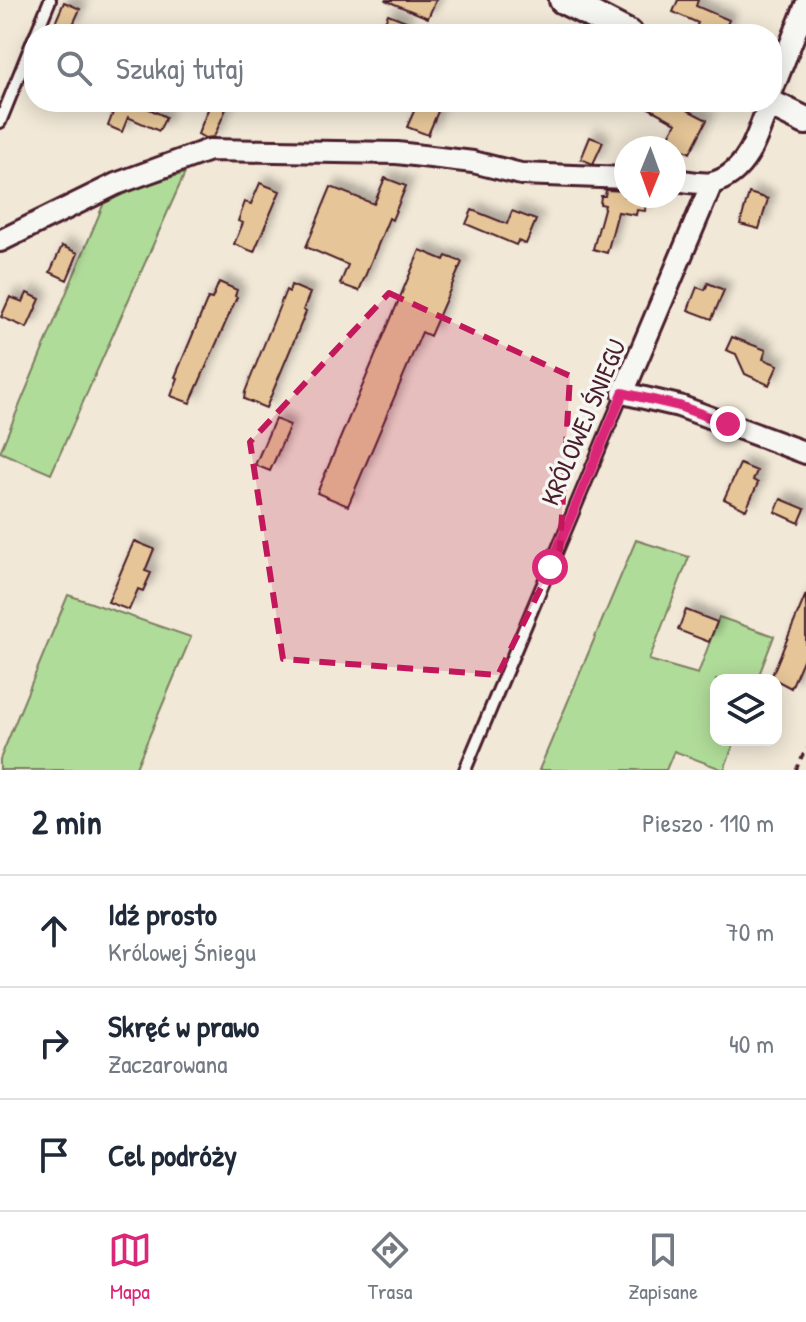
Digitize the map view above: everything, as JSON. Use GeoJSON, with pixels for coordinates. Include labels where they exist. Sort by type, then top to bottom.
{"type":"FeatureCollection","features":[{"type":"Feature","properties":{"kind":"main road"},"geometry":{"type":"LineString","coordinates":[[563,0],[610,24]]}},
{"type":"Feature","properties":{"kind":"main road"},"geometry":{"type":"LineString","coordinates":[[782,109],[806,121]]}},
{"type":"Feature","properties":{"kind":"street"},"geometry":{"type":"LineString","coordinates":[[782,66],[806,5]]}},
{"type":"Feature","properties":{"kind":"street"},"geometry":{"type":"LineString","coordinates":[[686,181],[712,183],[735,171],[749,154],[764,112]]}},
{"type":"Feature","properties":{"kind":"street"},"geometry":{"type":"LineString","coordinates":[[0,241],[116,184],[209,150],[397,153],[473,162],[521,174],[614,178]]}},
{"type":"Feature","properties":{"kind":"street","name":"KRÓLOWEJ ŚNIEGU"},"geometry":{"type":"LineString","coordinates":[[623,393],[712,183]]}},
{"type":"Feature","properties":{"kind":"street"},"geometry":{"type":"LineString","coordinates":[[623,393],[679,406],[806,453]]}},
{"type":"Feature","properties":{"kind":"lane"},"geometry":{"type":"LineString","coordinates":[[40,24],[50,0]]}},
{"type":"Feature","properties":{"kind":"lane"},"geometry":{"type":"LineString","coordinates":[[0,122],[24,63]]}},
{"type":"Feature","properties":{"kind":"lane","name":"KRÓLOWEJ ŚNIEGU"},"geometry":{"type":"LineString","coordinates":[[465,770],[623,393]]}},
{"type":"Feature","properties":{"kind":"path"},"geometry":{"type":"LineString","coordinates":[[796,770],[806,748]]}},
{"type":"Feature","properties":{"kind":"highlighted area"},"geometry":{"type":"Polygon","coordinates":[[[389,293],[570,376],[560,549],[498,675],[283,659],[250,442],[389,293]]]}},
{"type":"Feature","properties":{"kind":"green space"},"geometry":{"type":"Polygon","coordinates":[[[185,173],[51,474],[0,452],[106,198],[185,173]]]}},
{"type":"Feature","properties":{"kind":"green space"},"geometry":{"type":"Polygon","coordinates":[[[636,540],[689,557],[649,660],[698,674],[719,617],[774,636],[759,674],[710,674],[710,746],[733,746],[724,770],[674,751],[666,770],[539,770],[636,540]]]}},
{"type":"Feature","properties":{"kind":"green space"},"geometry":{"type":"Polygon","coordinates":[[[68,595],[191,637],[135,770],[0,770],[0,759],[68,595]]]}},
{"type":"Feature","properties":{"kind":"building"},"geometry":{"type":"Polygon","coordinates":[[[385,0],[436,0],[428,18],[385,0]]]}},
{"type":"Feature","properties":{"kind":"building"},"geometry":{"type":"Polygon","coordinates":[[[678,0],[698,0],[696,6],[729,20],[727,24],[698,24],[673,12],[678,0]]]}},
{"type":"Feature","properties":{"kind":"building"},"geometry":{"type":"Polygon","coordinates":[[[64,2],[80,9],[73,24],[55,23],[64,2]]]}},
{"type":"Feature","properties":{"kind":"building"},"geometry":{"type":"Polygon","coordinates":[[[388,14],[406,21],[405,24],[384,24],[388,14]]]}},
{"type":"Feature","properties":{"kind":"building"},"geometry":{"type":"Polygon","coordinates":[[[113,112],[156,112],[166,117],[159,131],[128,117],[122,132],[108,126],[113,112]]]}},
{"type":"Feature","properties":{"kind":"building"},"geometry":{"type":"Polygon","coordinates":[[[207,112],[225,112],[214,137],[205,138],[198,134],[207,112]]]}},
{"type":"Feature","properties":{"kind":"building"},"geometry":{"type":"Polygon","coordinates":[[[414,112],[438,112],[428,135],[407,127],[414,112]]]}},
{"type":"Feature","properties":{"kind":"building"},"geometry":{"type":"Polygon","coordinates":[[[656,112],[691,112],[707,120],[690,153],[686,151],[686,136],[669,136],[676,123],[656,112]]]}},
{"type":"Feature","properties":{"kind":"building"},"geometry":{"type":"Polygon","coordinates":[[[590,137],[603,142],[593,164],[581,159],[590,137]]]}},
{"type":"Feature","properties":{"kind":"building"},"geometry":{"type":"Polygon","coordinates":[[[385,178],[406,186],[392,220],[389,218],[359,291],[340,284],[348,265],[306,247],[331,187],[374,204],[385,178]]]}},
{"type":"Feature","properties":{"kind":"building"},"geometry":{"type":"Polygon","coordinates":[[[260,183],[280,191],[254,252],[234,244],[243,223],[238,221],[245,202],[251,204],[260,183]]]}},
{"type":"Feature","properties":{"kind":"building"},"geometry":{"type":"Polygon","coordinates":[[[606,190],[614,190],[614,208],[645,208],[645,211],[637,210],[636,215],[618,212],[607,253],[593,249],[605,205],[600,204],[601,196],[605,196],[606,190]]]}},
{"type":"Feature","properties":{"kind":"building"},"geometry":{"type":"Polygon","coordinates":[[[749,193],[768,199],[759,229],[740,224],[749,193]]]}},
{"type":"Feature","properties":{"kind":"building"},"geometry":{"type":"Polygon","coordinates":[[[472,210],[507,224],[512,211],[536,220],[526,244],[518,241],[516,245],[466,224],[472,210]]]}},
{"type":"Feature","properties":{"kind":"building"},"geometry":{"type":"Polygon","coordinates":[[[62,246],[78,253],[67,280],[50,272],[62,246]]]}},
{"type":"Feature","properties":{"kind":"building"},"geometry":{"type":"Polygon","coordinates":[[[420,250],[444,260],[446,256],[462,262],[430,336],[422,332],[348,506],[317,493],[420,250]]]}},
{"type":"Feature","properties":{"kind":"building"},"geometry":{"type":"Polygon","coordinates":[[[219,282],[237,290],[237,297],[190,403],[171,396],[178,378],[175,377],[208,298],[212,299],[219,282]]]}},
{"type":"Feature","properties":{"kind":"building"},"geometry":{"type":"Polygon","coordinates":[[[708,283],[724,290],[712,319],[688,310],[697,287],[705,290],[708,283]]]}},
{"type":"Feature","properties":{"kind":"building"},"geometry":{"type":"Polygon","coordinates":[[[291,285],[310,293],[303,310],[306,312],[266,408],[244,399],[245,392],[286,290],[289,292],[291,285]]]}},
{"type":"Feature","properties":{"kind":"building"},"geometry":{"type":"Polygon","coordinates":[[[27,293],[40,299],[27,328],[1,317],[10,297],[23,302],[27,293]]]}},
{"type":"Feature","properties":{"kind":"building"},"geometry":{"type":"Polygon","coordinates":[[[732,337],[766,350],[763,359],[778,365],[769,385],[745,374],[736,354],[726,350],[732,337]]]}},
{"type":"Feature","properties":{"kind":"building"},"geometry":{"type":"Polygon","coordinates":[[[275,419],[290,425],[270,471],[255,465],[275,419]]]}},
{"type":"Feature","properties":{"kind":"building"},"geometry":{"type":"Polygon","coordinates":[[[740,464],[757,471],[753,480],[758,483],[746,510],[724,499],[740,464]]]}},
{"type":"Feature","properties":{"kind":"building"},"geometry":{"type":"Polygon","coordinates":[[[781,499],[805,509],[799,523],[775,512],[781,499]]]}},
{"type":"Feature","properties":{"kind":"building"},"geometry":{"type":"Polygon","coordinates":[[[134,541],[154,549],[145,571],[151,573],[143,591],[138,589],[129,610],[108,602],[134,541]]]}},
{"type":"Feature","properties":{"kind":"building"},"geometry":{"type":"Polygon","coordinates":[[[806,594],[806,653],[791,688],[782,683],[782,674],[773,674],[806,594]]]}},
{"type":"Feature","properties":{"kind":"building"},"geometry":{"type":"Polygon","coordinates":[[[686,610],[717,622],[709,642],[678,630],[686,610]]]}},
{"type":"Feature","properties":{"kind":"route"},"geometry":{"type":"LineString","coordinates":[[550,567],[623,393],[679,406],[728,424]]}}]}
